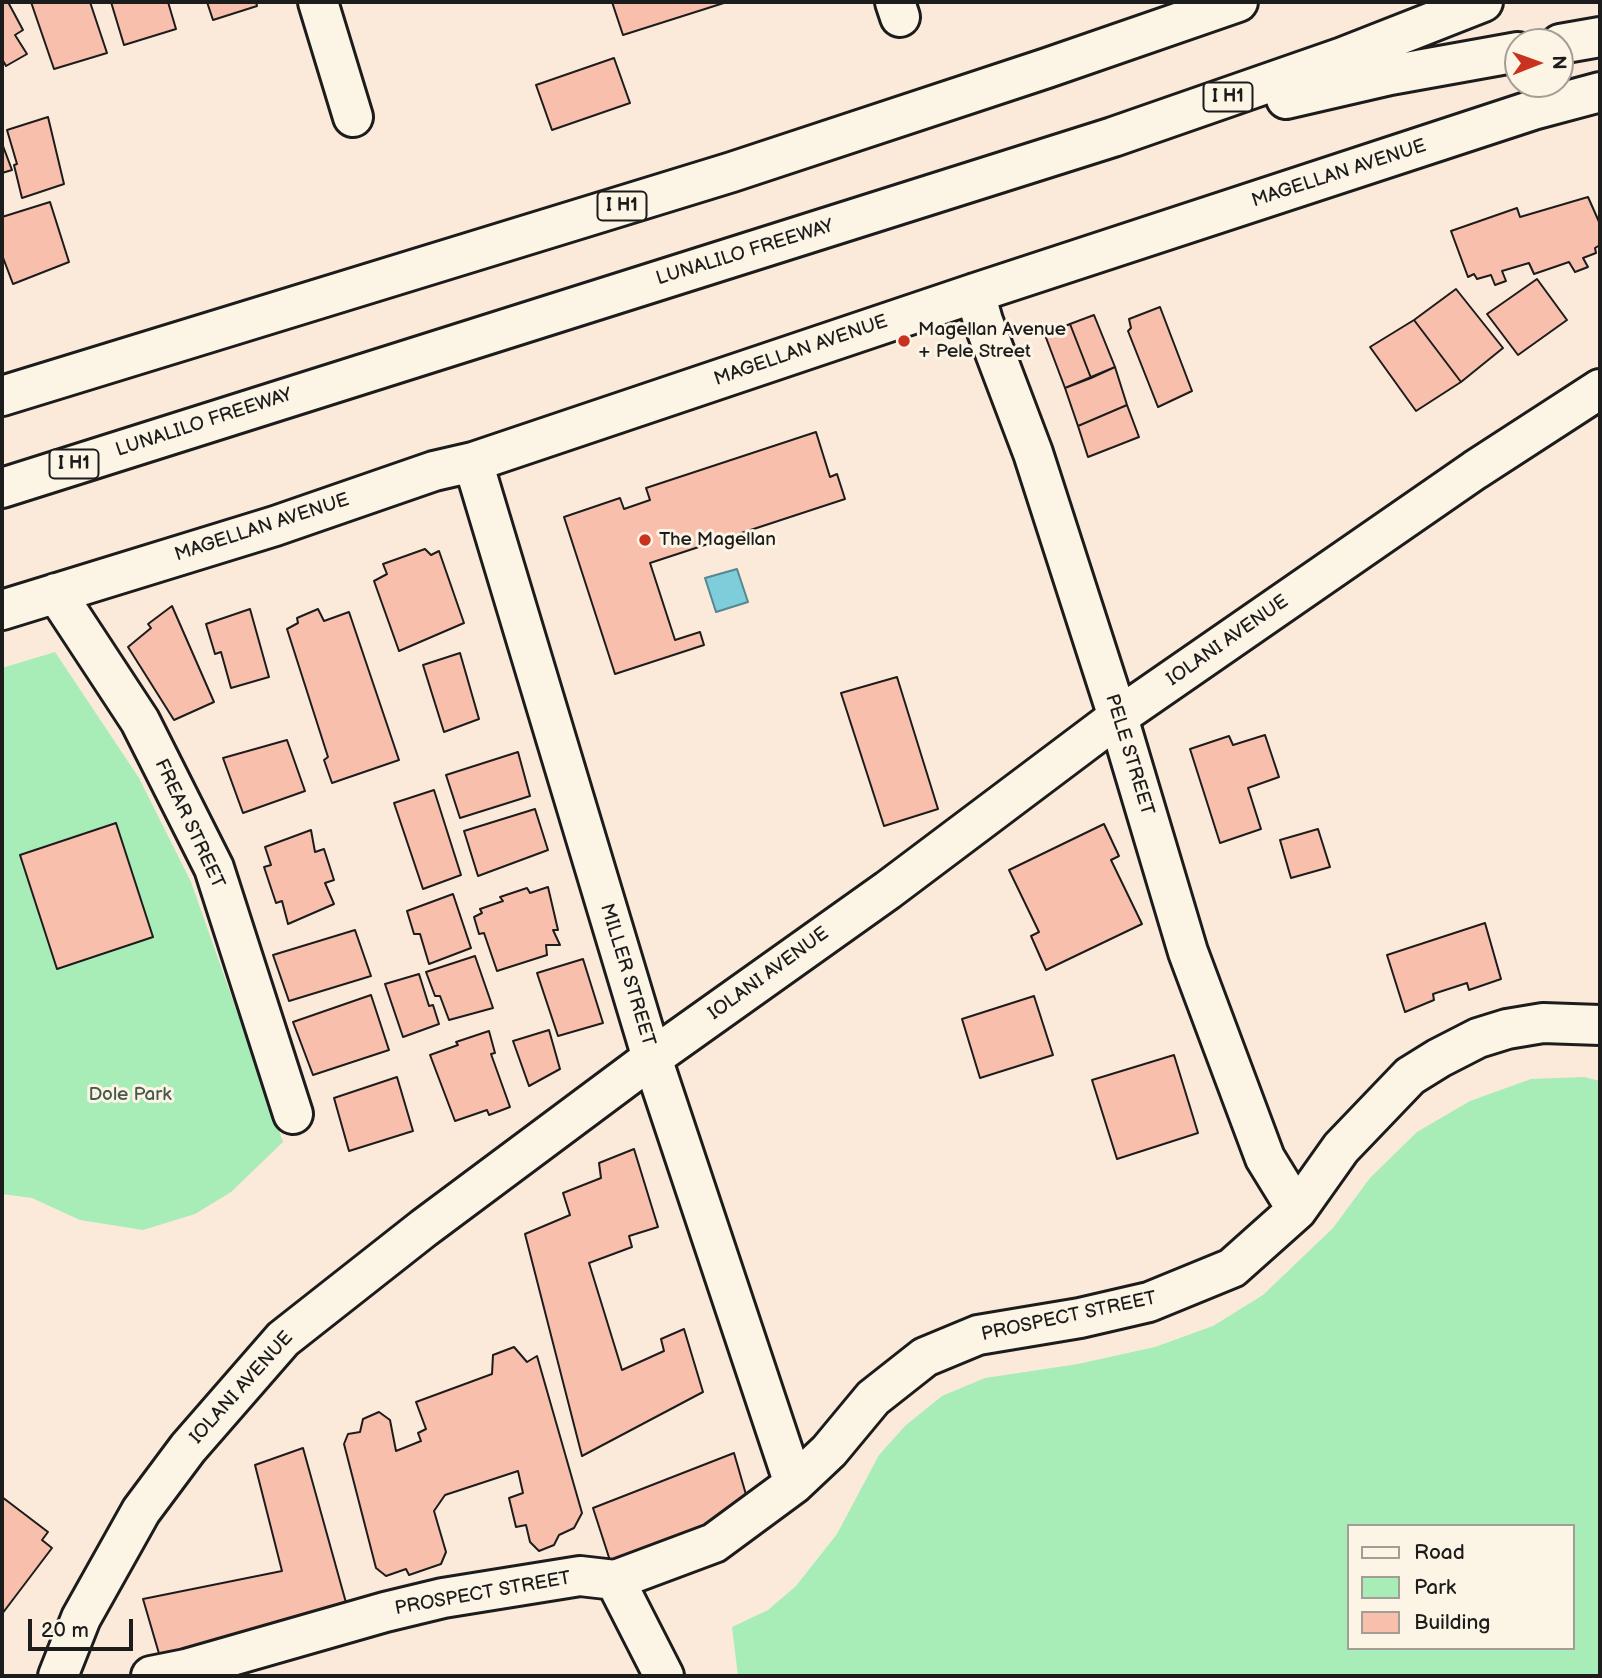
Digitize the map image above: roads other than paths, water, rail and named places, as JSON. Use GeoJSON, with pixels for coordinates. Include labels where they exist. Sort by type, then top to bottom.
{"type":"FeatureCollection","features":[{"type":"Feature","properties":{"kind":"main road"},"geometry":{"type":"LineString","coordinates":[[318,2],[353,117]]}},
{"type":"Feature","properties":{"kind":"main road","name":"I H1"},"geometry":{"type":"LineString","coordinates":[[2,396],[732,172],[1238,2]]}},
{"type":"Feature","properties":{"kind":"main road","name":"LUNALILO FREEWAY"},"geometry":{"type":"LineString","coordinates":[[2,488],[1113,137],[1343,57],[1483,2]]}},
{"type":"Feature","properties":{"kind":"main road"},"geometry":{"type":"LineString","coordinates":[[1574,42],[1600,37]]}},
{"type":"Feature","properties":{"kind":"main road"},"geometry":{"type":"LineString","coordinates":[[1113,137],[1390,75],[1504,55]]}},
{"type":"Feature","properties":{"kind":"main road","name":"MAGELLAN AVENUE"},"geometry":{"type":"LineString","coordinates":[[2,610],[275,526],[434,471],[473,462],[1532,110],[1600,92]]}},
{"type":"Feature","properties":{"kind":"main road","name":"PELE STREET"},"geometry":{"type":"LineString","coordinates":[[975,293],[1030,444],[1118,717],[1188,952],[1265,1158],[1297,1210]]}},
{"type":"Feature","properties":{"kind":"main road","name":"IOLANI AVENUE"},"geometry":{"type":"LineString","coordinates":[[58,1676],[81,1618],[141,1511],[188,1448],[283,1339],[424,1228],[652,1058],[888,890],[1118,717],[1475,470],[1598,392]]}},
{"type":"Feature","properties":{"kind":"main road","name":"MILLER STREET"},"geometry":{"type":"LineString","coordinates":[[473,462],[652,1058],[794,1484]]}},
{"type":"Feature","properties":{"kind":"main road","name":"FREAR STREET"},"geometry":{"type":"LineString","coordinates":[[57,593],[140,721],[214,868],[293,1114]]}},
{"type":"Feature","properties":{"kind":"main road","name":"PROSPECT STREET"},"geometry":{"type":"LineString","coordinates":[[151,1676],[186,1669],[443,1598],[580,1576],[615,1580],[714,1543],[794,1484],[829,1451],[873,1398],[925,1357],[978,1335],[1080,1318],[1149,1302],[1232,1268],[1297,1210],[1341,1148],[1410,1076],[1478,1038],[1507,1029],[1543,1023],[1600,1025]]}},
{"type":"Feature","properties":{"kind":"main road"},"geometry":{"type":"LineString","coordinates":[[615,1580],[664,1676]]}},
{"type":"Feature","properties":{"kind":"water"},"geometry":{"type":"Polygon","coordinates":[[[737,569],[748,602],[716,612],[705,578],[737,569]]]}},
{"type":"Feature","properties":{"kind":"place","name":"Magellan Avenue + Pele Street"},"geometry":{"type":"Point","coordinates":[904,341]}},
{"type":"Feature","properties":{"kind":"place","name":"The Magellan"},"geometry":{"type":"Point","coordinates":[645,540]}},
{"type":"Feature","properties":{"kind":"park label","name":"Dole Park"},"geometry":{"type":"Point","coordinates":[130,1095]}}]}
